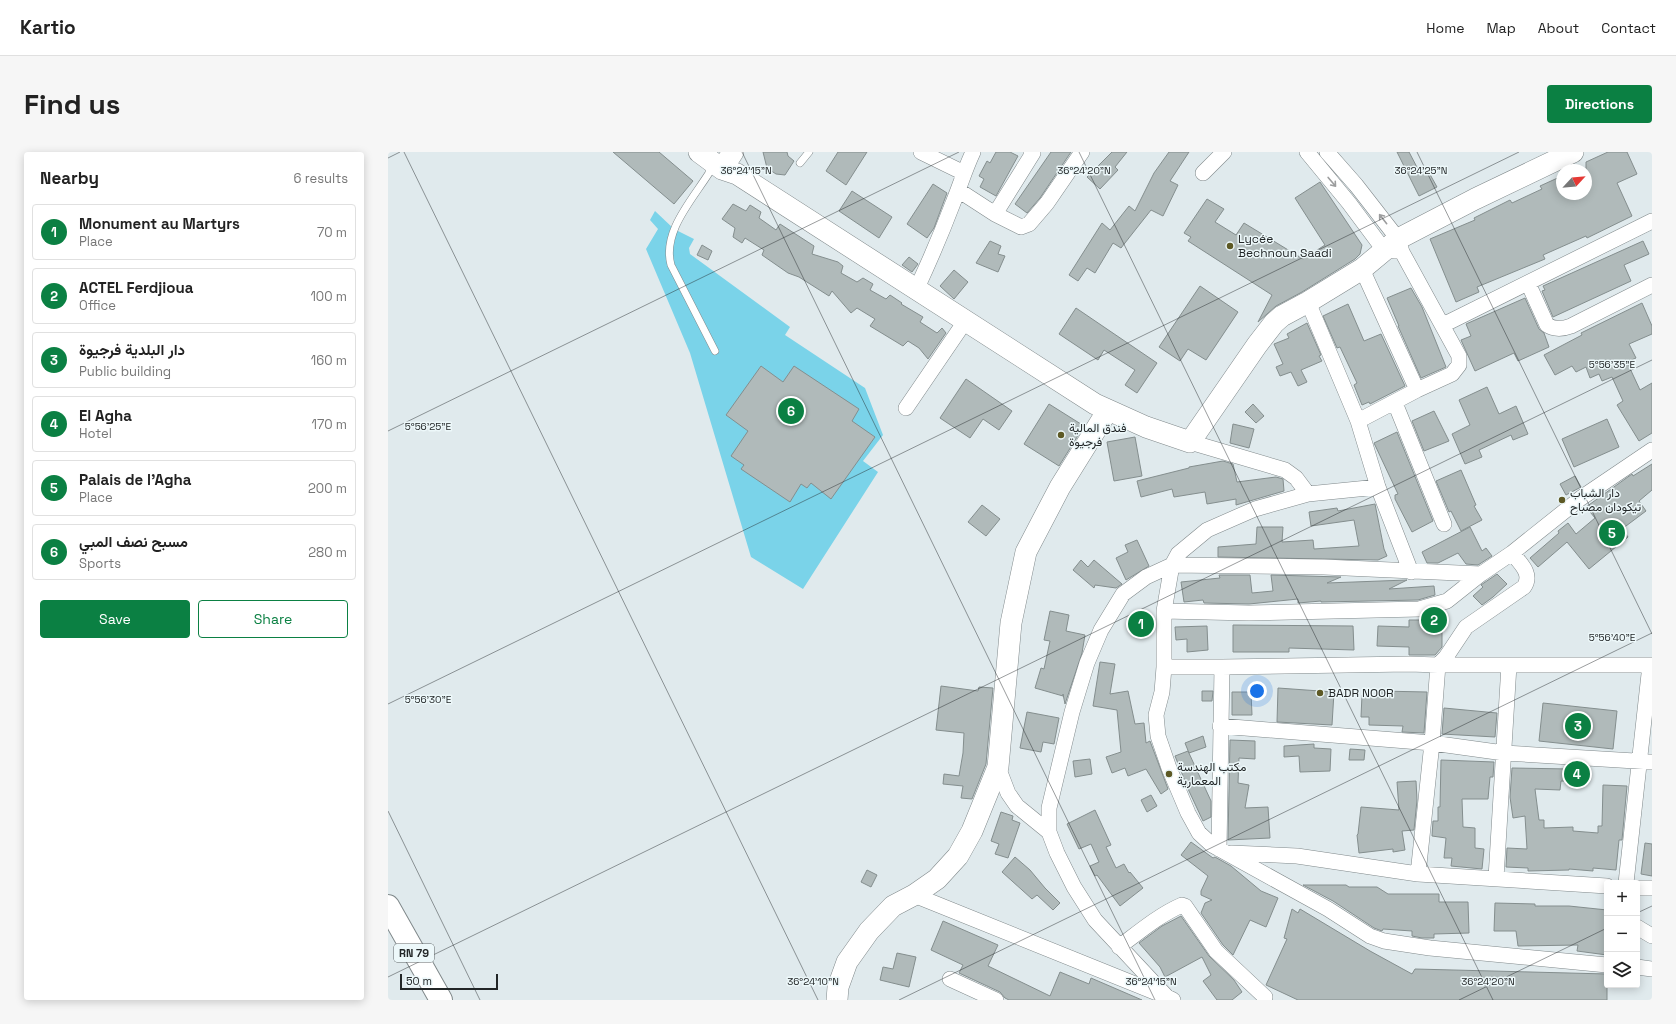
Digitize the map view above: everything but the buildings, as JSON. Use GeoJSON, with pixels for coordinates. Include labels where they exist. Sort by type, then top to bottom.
{"type":"FeatureCollection","features":[{"type":"Feature","properties":{"kind":"main road"},"geometry":{"type":"LineString","coordinates":[[720,160],[1095,404],[1146,427],[1190,442],[1274,323],[1282,316],[1308,302],[1475,199],[1573,152]]}},
{"type":"Feature","properties":{"kind":"main road"},"geometry":{"type":"LineString","coordinates":[[837,1000],[838,987],[847,962],[868,931],[893,906],[914,895],[937,879],[958,856],[972,831],[998,767],[1011,623],[1026,552],[1060,486],[1108,410]]}},
{"type":"Feature","properties":{"kind":"main road","name":"RN 79"},"geometry":{"type":"LineString","coordinates":[[388,906],[441,1000]]}},
{"type":"Feature","properties":{"kind":"street"},"geometry":{"type":"LineString","coordinates":[[921,152],[964,173]]}},
{"type":"Feature","properties":{"kind":"street"},"geometry":{"type":"LineString","coordinates":[[917,288],[936,247],[964,173],[974,152]]}},
{"type":"Feature","properties":{"kind":"street"},"geometry":{"type":"LineString","coordinates":[[995,214],[1032,152]]}},
{"type":"Feature","properties":{"kind":"street"},"geometry":{"type":"LineString","coordinates":[[958,190],[995,214],[1021,227],[1029,224],[1047,203],[1082,152]]}},
{"type":"Feature","properties":{"kind":"street"},"geometry":{"type":"LineString","coordinates":[[1203,173],[1224,152]]}},
{"type":"Feature","properties":{"kind":"street"},"geometry":{"type":"LineString","coordinates":[[1307,152],[1350,202],[1395,247]]}},
{"type":"Feature","properties":{"kind":"street"},"geometry":{"type":"LineString","coordinates":[[1327,152],[1356,185],[1443,325],[1459,356],[1459,365],[1452,374],[1417,390],[1358,421]]}},
{"type":"Feature","properties":{"kind":"street"},"geometry":{"type":"LineString","coordinates":[[1443,325],[1652,221]]}},
{"type":"Feature","properties":{"kind":"street"},"geometry":{"type":"LineString","coordinates":[[1362,269],[1417,390]]}},
{"type":"Feature","properties":{"kind":"street"},"geometry":{"type":"LineString","coordinates":[[1528,283],[1547,325],[1551,328],[1564,328],[1571,326],[1652,285]]}},
{"type":"Feature","properties":{"kind":"street"},"geometry":{"type":"LineString","coordinates":[[1308,302],[1358,421],[1378,487],[1411,572]]}},
{"type":"Feature","properties":{"kind":"street"},"geometry":{"type":"LineString","coordinates":[[906,408],[966,320]]}},
{"type":"Feature","properties":{"kind":"street"},"geometry":{"type":"LineString","coordinates":[[1395,402],[1444,524]]}},
{"type":"Feature","properties":{"kind":"street"},"geometry":{"type":"LineString","coordinates":[[1190,442],[1285,470],[1296,478],[1308,494]]}},
{"type":"Feature","properties":{"kind":"street"},"geometry":{"type":"LineString","coordinates":[[1164,612],[1250,613],[1419,609],[1447,601],[1481,574],[1512,553],[1581,498],[1652,450]]}},
{"type":"Feature","properties":{"kind":"street"},"geometry":{"type":"LineString","coordinates":[[1378,487],[1308,494],[1255,509],[1207,530],[1178,554],[1172,565],[1164,612],[1164,667],[1162,692],[1156,715],[1158,736],[1169,768],[1188,813],[1199,833],[1212,845],[1328,909],[1370,936],[1384,941],[1430,948],[1604,965]]}},
{"type":"Feature","properties":{"kind":"street"},"geometry":{"type":"LineString","coordinates":[[1418,874],[1432,743],[1438,665],[1446,658],[1466,627],[1524,587],[1526,584],[1528,577],[1526,570],[1512,553]]}},
{"type":"Feature","properties":{"kind":"street"},"geometry":{"type":"LineString","coordinates":[[1170,999],[1095,920],[1074,887],[1057,853],[1049,832],[1049,808],[1072,712],[1087,663],[1101,630],[1123,594],[1146,577],[1172,565],[1324,567],[1481,574]]}},
{"type":"Feature","properties":{"kind":"street"},"geometry":{"type":"LineString","coordinates":[[1164,667],[1409,664],[1651,664],[1646,761],[1626,880]]}},
{"type":"Feature","properties":{"kind":"street"},"geometry":{"type":"LineString","coordinates":[[1496,878],[1509,665]]}},
{"type":"Feature","properties":{"kind":"street"},"geometry":{"type":"LineString","coordinates":[[1222,667],[1220,726],[1223,851]]}},
{"type":"Feature","properties":{"kind":"street"},"geometry":{"type":"LineString","coordinates":[[1220,726],[1432,743],[1504,753],[1646,761]]}},
{"type":"Feature","properties":{"kind":"street"},"geometry":{"type":"LineString","coordinates":[[998,767],[1008,793],[1017,806],[1049,832]]}},
{"type":"Feature","properties":{"kind":"street"},"geometry":{"type":"LineString","coordinates":[[1223,851],[1297,856],[1418,874],[1604,886]]}},
{"type":"Feature","properties":{"kind":"street"},"geometry":{"type":"LineString","coordinates":[[1640,888],[1652,888]]}},
{"type":"Feature","properties":{"kind":"street"},"geometry":{"type":"LineString","coordinates":[[914,895],[1170,999]]}},
{"type":"Feature","properties":{"kind":"street"},"geometry":{"type":"LineString","coordinates":[[1119,947],[1146,926],[1176,908],[1182,905],[1185,906],[1216,951],[1265,999]]}},
{"type":"Feature","properties":{"kind":"street"},"geometry":{"type":"LineString","coordinates":[[1640,929],[1652,936]]}},
{"type":"Feature","properties":{"kind":"street"},"geometry":{"type":"LineString","coordinates":[[1640,967],[1652,969]]}},
{"type":"Feature","properties":{"kind":"street"},"geometry":{"type":"LineString","coordinates":[[950,979],[996,1000]]}},
{"type":"Feature","properties":{"kind":"lane"},"geometry":{"type":"LineString","coordinates":[[800,163],[809,152]]}},
{"type":"Feature","properties":{"kind":"lane"},"geometry":{"type":"LineString","coordinates":[[715,350],[671,265],[668,250],[674,229],[720,160]]}},
{"type":"Feature","properties":{"kind":"shaded area"},"geometry":{"type":"Polygon","coordinates":[[[655,211],[674,229],[694,239],[689,248],[690,254],[790,327],[785,335],[865,388],[883,435],[863,461],[878,472],[803,589],[751,557],[690,353],[646,249],[658,229],[650,220],[655,211]]]}},
{"type":"Feature","properties":{"kind":"place","name":"Lycée Bechnoun Saadi"},"geometry":{"type":"Point","coordinates":[1230,246]}},
{"type":"Feature","properties":{"kind":"place","name":"مسبح نصف المبي"},"geometry":{"type":"Point","coordinates":[791,411]}},
{"type":"Feature","properties":{"kind":"place","name":"فندق المالية فرجيوة"},"geometry":{"type":"Point","coordinates":[1061,435]}},
{"type":"Feature","properties":{"kind":"place","name":"دار الشباب تيكودان مصباح"},"geometry":{"type":"Point","coordinates":[1562,500]}},
{"type":"Feature","properties":{"kind":"place","name":"Palais de l'Agha"},"geometry":{"type":"Point","coordinates":[1612,533]}},
{"type":"Feature","properties":{"kind":"place","name":"ACTEL Ferdjioua"},"geometry":{"type":"Point","coordinates":[1434,620]}},
{"type":"Feature","properties":{"kind":"place","name":"Monument au Martyrs"},"geometry":{"type":"Point","coordinates":[1141,624]}},
{"type":"Feature","properties":{"kind":"place","name":"BADR NOOR"},"geometry":{"type":"Point","coordinates":[1320,693]}},
{"type":"Feature","properties":{"kind":"place","name":"دار البلدية فرجيوة"},"geometry":{"type":"Point","coordinates":[1578,726]}},
{"type":"Feature","properties":{"kind":"place","name":"مكتب الهندسة المعمارية"},"geometry":{"type":"Point","coordinates":[1169,774]}},
{"type":"Feature","properties":{"kind":"place","name":"El Agha"},"geometry":{"type":"Point","coordinates":[1577,774]}}]}
